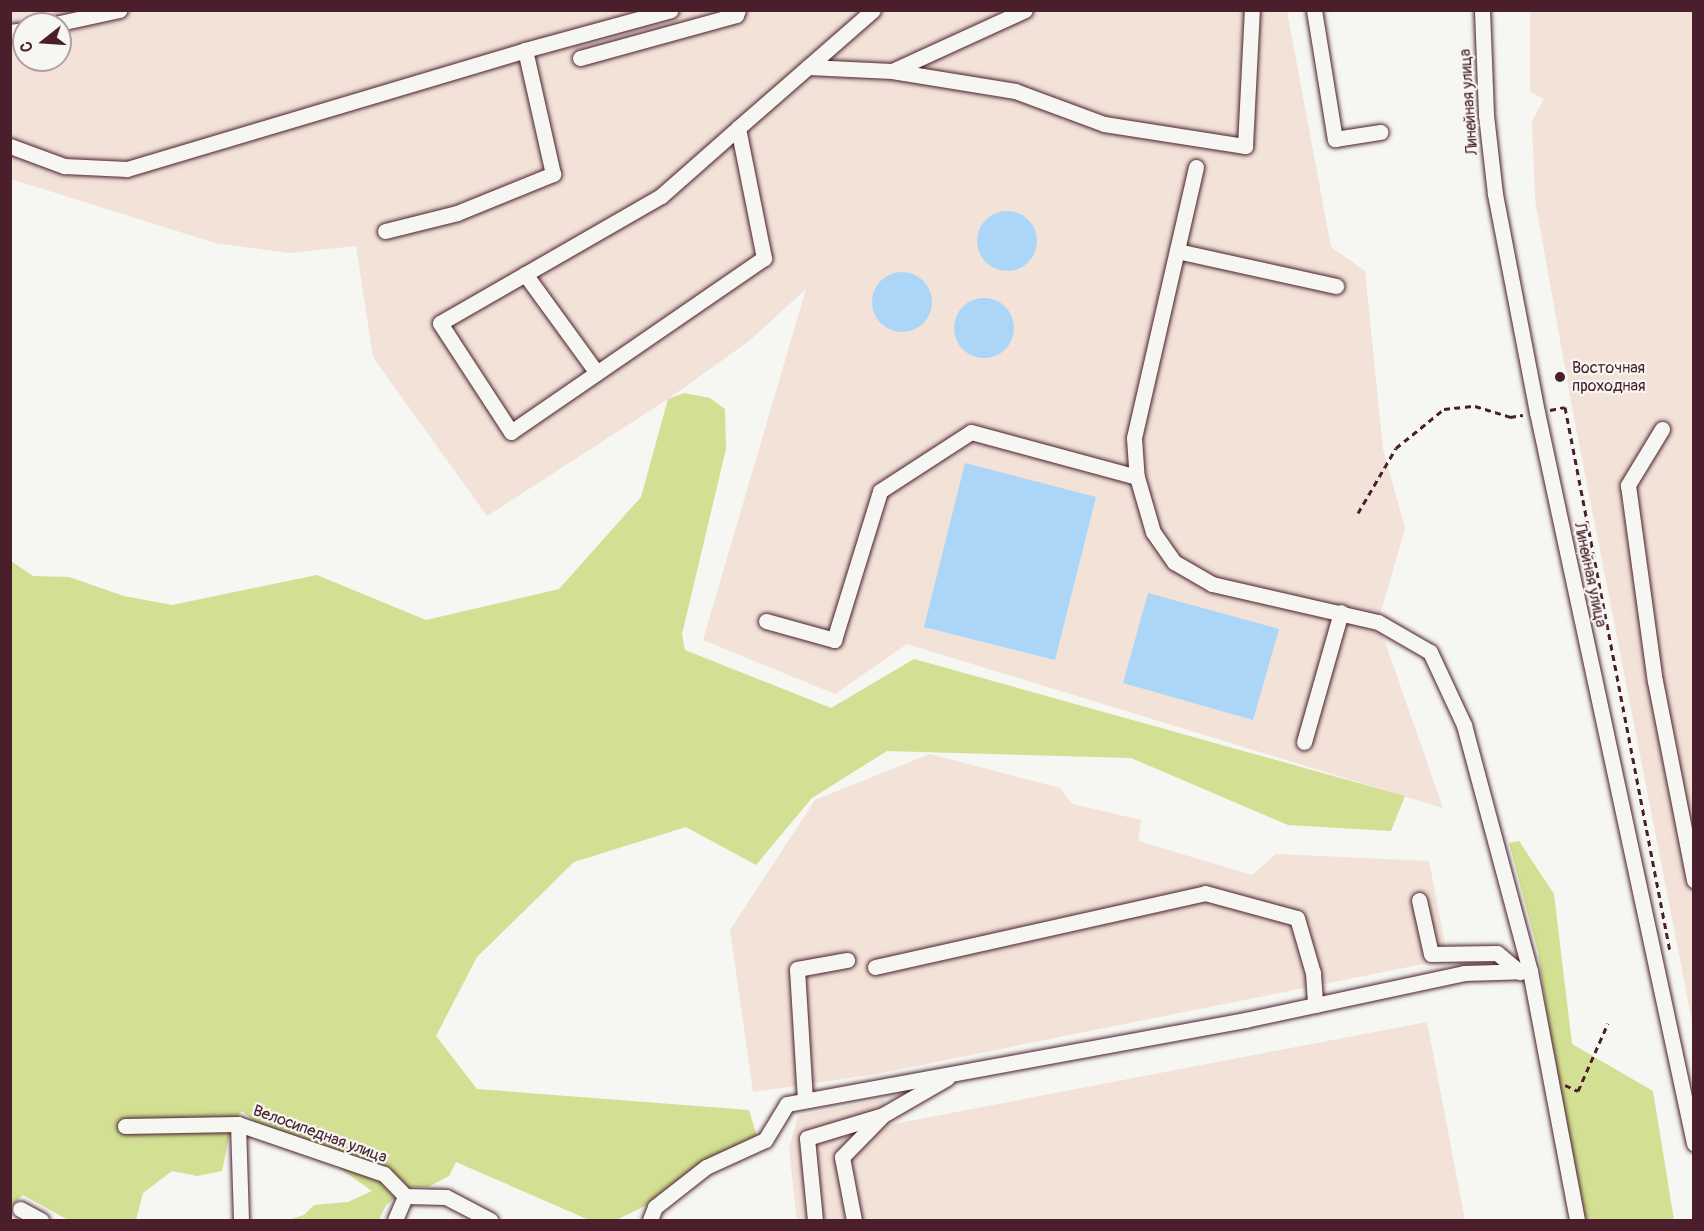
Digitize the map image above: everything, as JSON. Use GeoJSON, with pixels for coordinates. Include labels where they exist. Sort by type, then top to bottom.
{"type":"FeatureCollection","features":[{"type":"Feature","properties":{"kind":"street"},"geometry":{"type":"LineString","coordinates":[[72,20],[119,10]]}},
{"type":"Feature","properties":{"kind":"street"},"geometry":{"type":"LineString","coordinates":[[10,146],[64,166],[127,169],[525,50],[671,10]]}},
{"type":"Feature","properties":{"kind":"street"},"geometry":{"type":"LineString","coordinates":[[580,58],[736,15],[738,10]]}},
{"type":"Feature","properties":{"kind":"street"},"geometry":{"type":"LineString","coordinates":[[738,128],[764,258],[511,432],[440,323],[661,196],[738,128],[873,10]]}},
{"type":"Feature","properties":{"kind":"street"},"geometry":{"type":"LineString","coordinates":[[892,71],[1025,10]]}},
{"type":"Feature","properties":{"kind":"street"},"geometry":{"type":"LineString","coordinates":[[808,67],[892,71],[1015,91],[1104,124],[1245,146],[1252,10]]}},
{"type":"Feature","properties":{"kind":"street"},"geometry":{"type":"LineString","coordinates":[[1314,10],[1335,139],[1380,132]]}},
{"type":"Feature","properties":{"kind":"street","name":"Линейная улица"},"geometry":{"type":"LineString","coordinates":[[1482,10],[1486,115],[1495,194],[1541,433],[1694,1143]]}},
{"type":"Feature","properties":{"kind":"street"},"geometry":{"type":"LineString","coordinates":[[627,22],[632,44]]}},
{"type":"Feature","properties":{"kind":"street"},"geometry":{"type":"LineString","coordinates":[[385,231],[457,213],[553,174],[525,50]]}},
{"type":"Feature","properties":{"kind":"street"},"geometry":{"type":"LineString","coordinates":[[1196,167],[1134,438],[1137,477],[1153,532],[1174,562],[1212,584],[1378,622],[1430,652],[1464,724],[1550,1078],[1577,1221]]}},
{"type":"Feature","properties":{"kind":"street"},"geometry":{"type":"LineString","coordinates":[[1177,251],[1336,286]]}},
{"type":"Feature","properties":{"kind":"street"},"geometry":{"type":"LineString","coordinates":[[525,274],[597,373]]}},
{"type":"Feature","properties":{"kind":"street"},"geometry":{"type":"LineString","coordinates":[[1662,429],[1628,485],[1655,681],[1694,880]]}},
{"type":"Feature","properties":{"kind":"street"},"geometry":{"type":"LineString","coordinates":[[766,621],[834,640],[880,490],[970,432],[1137,477]]}},
{"type":"Feature","properties":{"kind":"street"},"geometry":{"type":"LineString","coordinates":[[1304,742],[1341,612]]}},
{"type":"Feature","properties":{"kind":"street"},"geometry":{"type":"LineString","coordinates":[[875,967],[1205,893],[1297,918],[1313,973],[1315,1005]]}},
{"type":"Feature","properties":{"kind":"street"},"geometry":{"type":"LineString","coordinates":[[1419,900],[1431,954],[1497,953],[1525,972]]}},
{"type":"Feature","properties":{"kind":"street"},"geometry":{"type":"LineString","coordinates":[[805,1100],[797,969],[847,960]]}},
{"type":"Feature","properties":{"kind":"street"},"geometry":{"type":"LineString","coordinates":[[650,1221],[655,1207],[706,1167],[765,1140],[787,1104],[1315,1005],[1464,973],[1525,972]]}},
{"type":"Feature","properties":{"kind":"street"},"geometry":{"type":"LineString","coordinates":[[815,1221],[807,1138],[883,1115],[957,1072]]}},
{"type":"Feature","properties":{"kind":"street"},"geometry":{"type":"LineString","coordinates":[[854,1221],[842,1157],[883,1115]]}},
{"type":"Feature","properties":{"kind":"street"},"geometry":{"type":"LineString","coordinates":[[238,1124],[241,1221]]}},
{"type":"Feature","properties":{"kind":"street","name":"Велосипедная улица"},"geometry":{"type":"LineString","coordinates":[[125,1126],[238,1124],[384,1174],[405,1196]]}},
{"type":"Feature","properties":{"kind":"street"},"geometry":{"type":"LineString","coordinates":[[395,1221],[405,1196],[446,1197],[489,1220]]}},
{"type":"Feature","properties":{"kind":"street"},"geometry":{"type":"LineString","coordinates":[[20,1209],[41,1221]]}},
{"type":"Feature","properties":{"kind":"path"},"geometry":{"type":"LineString","coordinates":[[1358,513],[1396,448],[1444,409],[1475,406],[1510,417]]}},
{"type":"Feature","properties":{"kind":"path"},"geometry":{"type":"LineString","coordinates":[[1565,407],[1671,956]]}},
{"type":"Feature","properties":{"kind":"path"},"geometry":{"type":"LineString","coordinates":[[1550,1078],[1578,1091],[1608,1023]]}},
{"type":"Feature","properties":{"kind":"shaded area"},"geometry":{"type":"Polygon","coordinates":[[[10,11],[1287,11],[1331,247],[1365,271],[1383,449],[1405,528],[1378,622],[1443,808],[907,644],[835,694],[703,640],[806,289],[749,341],[668,399],[487,516],[373,357],[356,246],[289,253],[215,243],[11,179],[10,11]]]}},
{"type":"Feature","properties":{"kind":"shaded area"},"geometry":{"type":"Polygon","coordinates":[[[1530,11],[1693,11],[1693,1026],[1571,402],[1535,199],[1532,121],[1544,99],[1530,92],[1530,11]]]}},
{"type":"Feature","properties":{"kind":"shaded area"},"geometry":{"type":"Polygon","coordinates":[[[930,754],[1060,788],[1072,804],[1141,820],[1138,841],[1252,875],[1276,854],[1429,861],[1448,959],[876,1074],[753,1092],[730,930],[815,800],[930,754]]]}},
{"type":"Feature","properties":{"kind":"shaded area"},"geometry":{"type":"Polygon","coordinates":[[[1427,1022],[1465,1220],[797,1220],[789,1149],[798,1116],[884,1099],[888,1125],[1427,1022]]]}},
{"type":"Feature","properties":{"kind":"green space"},"geometry":{"type":"Polygon","coordinates":[[[684,393],[710,398],[725,409],[726,449],[682,634],[685,650],[831,708],[914,659],[1405,796],[1391,831],[1288,825],[1131,758],[887,751],[812,798],[756,865],[686,827],[574,862],[477,957],[436,1036],[477,1089],[749,1110],[761,1150],[616,1220],[589,1220],[456,1162],[449,1176],[428,1187],[409,1187],[386,1205],[379,1220],[288,1220],[304,1215],[314,1205],[348,1202],[372,1191],[335,1165],[279,1143],[242,1111],[232,1124],[222,1171],[197,1176],[172,1171],[143,1193],[136,1220],[68,1220],[23,1195],[11,1206],[11,561],[33,576],[69,577],[124,596],[172,605],[317,575],[426,620],[559,589],[641,497],[668,399],[684,393]]]}},
{"type":"Feature","properties":{"kind":"green space"},"geometry":{"type":"Polygon","coordinates":[[[1519,841],[1554,894],[1572,1044],[1653,1091],[1674,1220],[1577,1220],[1538,952],[1509,843],[1519,841]]]}},
{"type":"Feature","properties":{"kind":"water"},"geometry":{"type":"Polygon","coordinates":[[[1007,211],[1024,216],[1032,224],[1037,241],[1032,258],[1024,266],[1007,271],[990,266],[982,258],[977,241],[982,224],[990,216],[1007,211]]]}},
{"type":"Feature","properties":{"kind":"water"},"geometry":{"type":"Polygon","coordinates":[[[902,272],[919,277],[927,285],[932,302],[927,319],[919,327],[902,332],[885,327],[877,319],[872,302],[877,285],[885,277],[902,272]]]}},
{"type":"Feature","properties":{"kind":"water"},"geometry":{"type":"Polygon","coordinates":[[[978,298],[990,298],[1001,303],[1009,311],[1014,328],[1012,340],[1001,353],[990,358],[978,358],[967,353],[959,345],[954,334],[954,322],[959,311],[967,303],[978,298]]]}},
{"type":"Feature","properties":{"kind":"water"},"geometry":{"type":"Polygon","coordinates":[[[965,463],[1096,497],[1055,660],[924,627],[965,463]]]}},
{"type":"Feature","properties":{"kind":"water"},"geometry":{"type":"Polygon","coordinates":[[[1148,593],[1279,629],[1253,720],[1123,683],[1148,593]]]}},
{"type":"Feature","properties":{"kind":"place","name":"Восточная проходная"},"geometry":{"type":"Point","coordinates":[1560,377]}}]}
